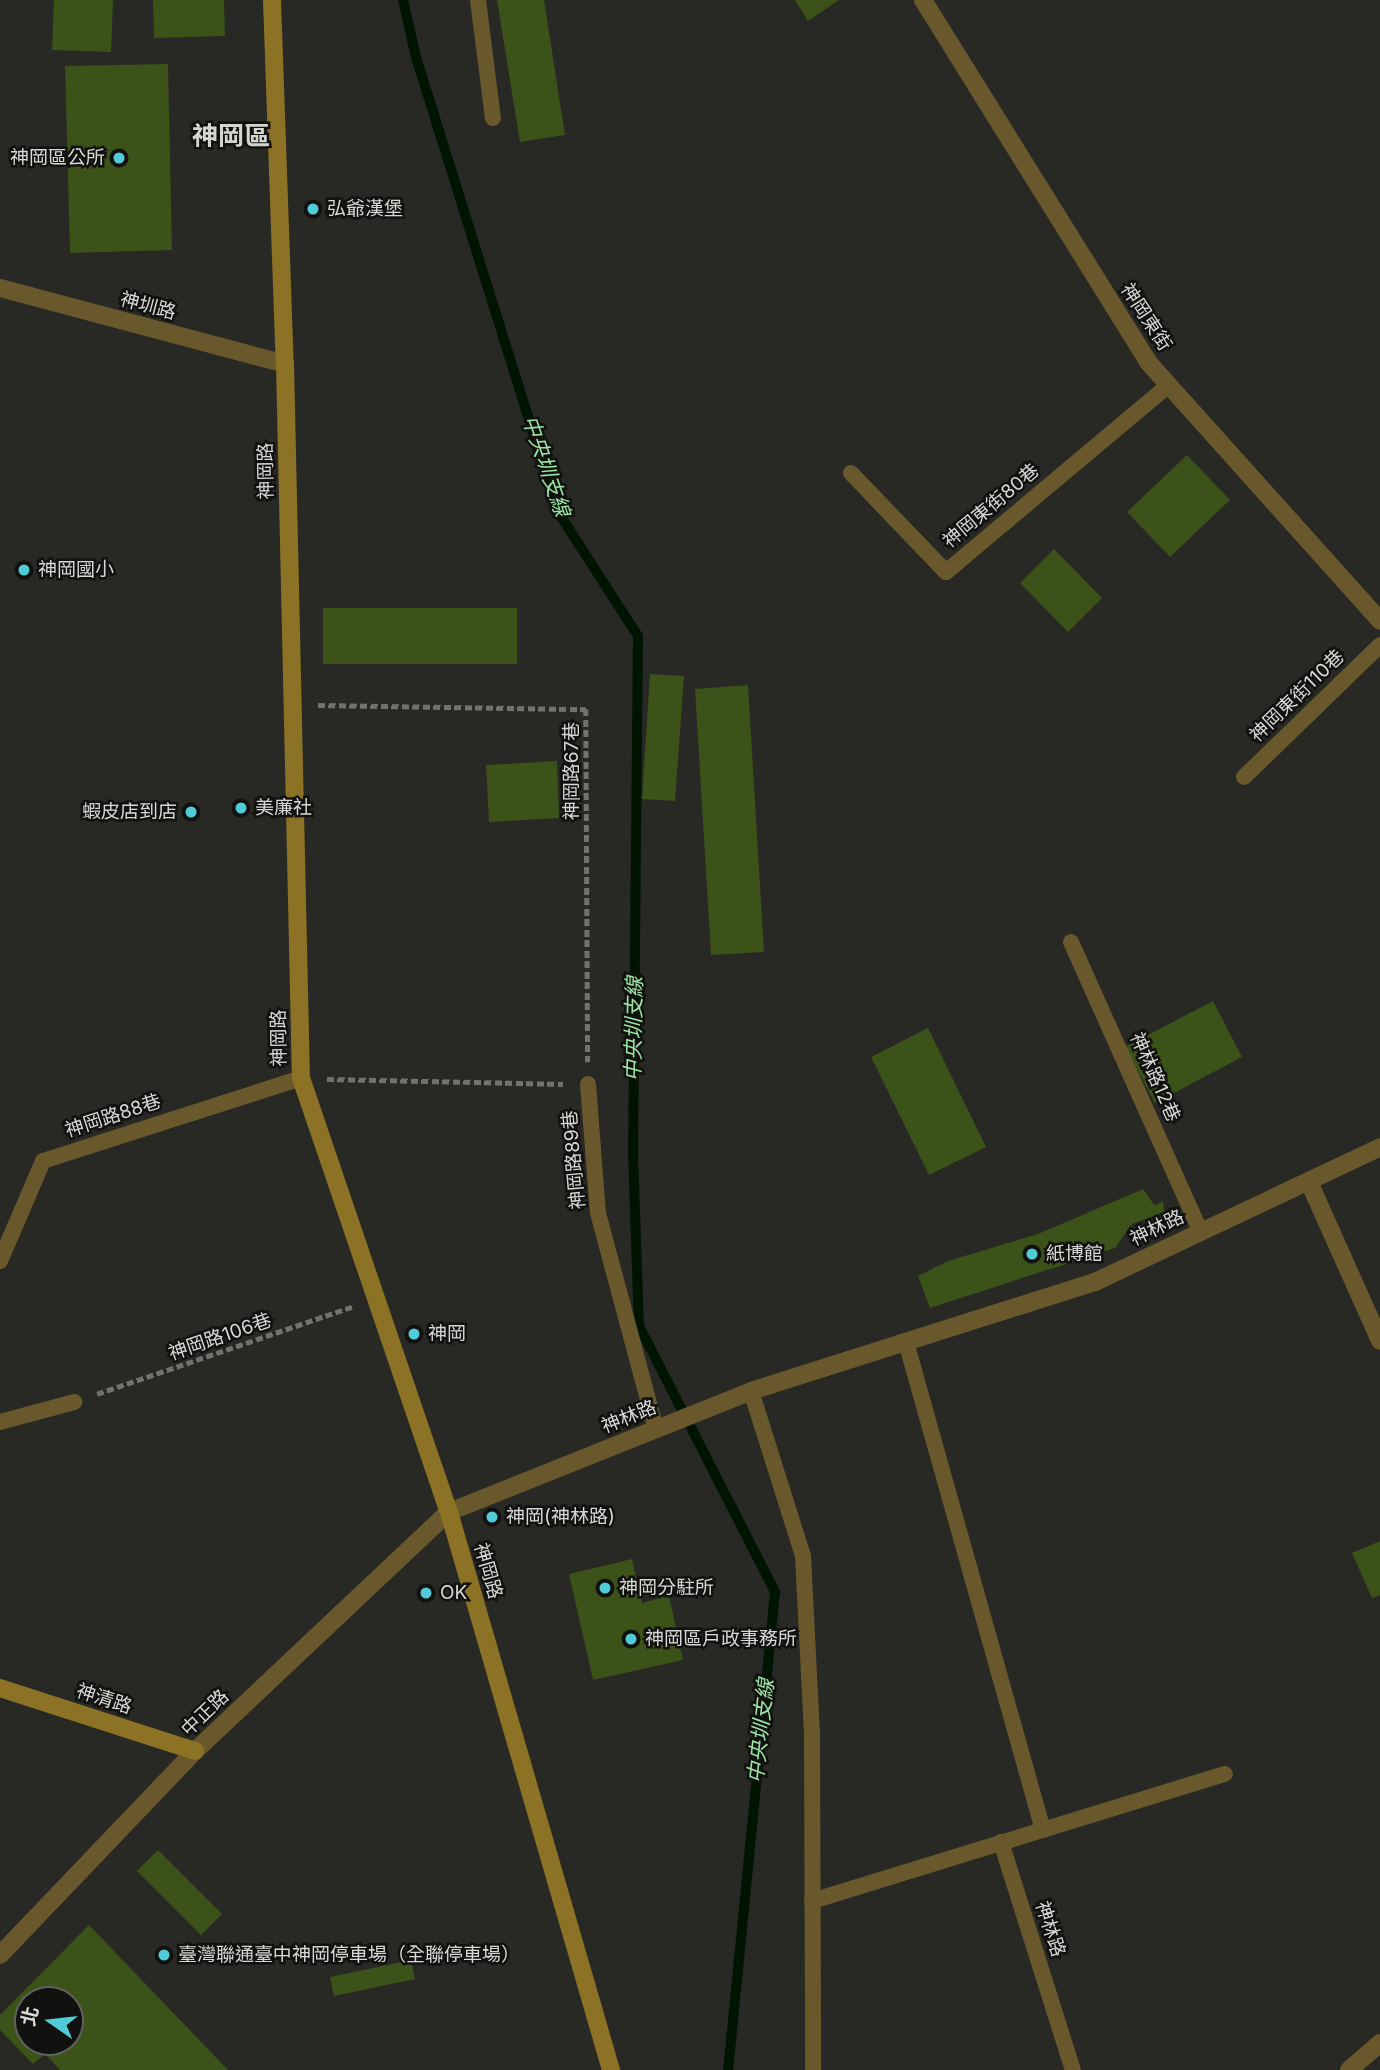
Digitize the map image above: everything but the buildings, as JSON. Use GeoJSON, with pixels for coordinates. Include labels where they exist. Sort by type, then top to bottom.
{"type":"FeatureCollection","features":[{"type":"Feature","properties":{"kind":"street","name":"神岡路"},"geometry":{"type":"LineString","coordinates":[[272,0],[285,364],[300,1078],[449,1513],[611,2070]]}},
{"type":"Feature","properties":{"kind":"street","name":"神岡東街"},"geometry":{"type":"LineString","coordinates":[[923,0],[1148,362],[1380,621]]}},
{"type":"Feature","properties":{"kind":"street","name":"神圳路"},"geometry":{"type":"LineString","coordinates":[[0,288],[285,364]]}},
{"type":"Feature","properties":{"kind":"street","name":"神林路"},"geometry":{"type":"LineString","coordinates":[[449,1513],[751,1391],[1095,1282],[1380,1147]]}},
{"type":"Feature","properties":{"kind":"street"},"geometry":{"type":"LineString","coordinates":[[1309,1182],[1380,1342]]}},
{"type":"Feature","properties":{"kind":"street","name":"中正路"},"geometry":{"type":"LineString","coordinates":[[0,1955],[195,1751],[449,1513]]}},
{"type":"Feature","properties":{"kind":"street","name":"神清路"},"geometry":{"type":"LineString","coordinates":[[0,1688],[195,1751]]}},
{"type":"Feature","properties":{"kind":"street"},"geometry":{"type":"LineString","coordinates":[[1349,2070],[1380,2043]]}},
{"type":"Feature","properties":{"kind":"lane"},"geometry":{"type":"LineString","coordinates":[[478,0],[493,118]]}},
{"type":"Feature","properties":{"kind":"lane","name":"神岡東街80巷"},"geometry":{"type":"LineString","coordinates":[[851,473],[946,572],[1169,385]]}},
{"type":"Feature","properties":{"kind":"lane","name":"神岡東街110巷"},"geometry":{"type":"LineString","coordinates":[[1244,776],[1380,645]]}},
{"type":"Feature","properties":{"kind":"lane","name":"神林路12巷"},"geometry":{"type":"LineString","coordinates":[[1071,942],[1200,1230]]}},
{"type":"Feature","properties":{"kind":"lane","name":"神岡路88巷"},"geometry":{"type":"LineString","coordinates":[[0,1261],[43,1161],[300,1078]]}},
{"type":"Feature","properties":{"kind":"lane","name":"神岡路89巷"},"geometry":{"type":"LineString","coordinates":[[588,1084],[598,1213],[663,1426]]}},
{"type":"Feature","properties":{"kind":"lane"},"geometry":{"type":"LineString","coordinates":[[906,1342],[1043,1830]]}},
{"type":"Feature","properties":{"kind":"lane"},"geometry":{"type":"LineString","coordinates":[[751,1391],[803,1556],[811,1732],[813,2070]]}},
{"type":"Feature","properties":{"kind":"lane"},"geometry":{"type":"LineString","coordinates":[[0,1422],[74,1402]]}},
{"type":"Feature","properties":{"kind":"lane"},"geometry":{"type":"LineString","coordinates":[[812,1900],[1225,1774]]}},
{"type":"Feature","properties":{"kind":"lane","name":"神林路"},"geometry":{"type":"LineString","coordinates":[[1001,1842],[1073,2070]]}},
{"type":"Feature","properties":{"kind":"path","name":"神岡路67巷"},"geometry":{"type":"LineString","coordinates":[[293,705],[586,709],[588,1084]]}},
{"type":"Feature","properties":{"kind":"path","name":"神岡路89巷"},"geometry":{"type":"LineString","coordinates":[[300,1078],[588,1084]]}},
{"type":"Feature","properties":{"kind":"path","name":"神岡路106巷"},"geometry":{"type":"LineString","coordinates":[[74,1402],[375,1299]]}},
{"type":"Feature","properties":{"kind":"waterway","name":"中央圳支線"},"geometry":{"type":"LineString","coordinates":[[403,0],[416,57],[558,512],[638,636],[633,1154],[639,1326],[775,1592],[728,2070]]}},
{"type":"Feature","properties":{"kind":"place","name":"神岡區公所"},"geometry":{"type":"Point","coordinates":[119,158]}},
{"type":"Feature","properties":{"kind":"place","name":"弘爺漢堡"},"geometry":{"type":"Point","coordinates":[313,209]}},
{"type":"Feature","properties":{"kind":"place","name":"神岡國小"},"geometry":{"type":"Point","coordinates":[24,570]}},
{"type":"Feature","properties":{"kind":"place","name":"美廉社"},"geometry":{"type":"Point","coordinates":[241,808]}},
{"type":"Feature","properties":{"kind":"place","name":"蝦皮店到店"},"geometry":{"type":"Point","coordinates":[191,812]}},
{"type":"Feature","properties":{"kind":"place","name":"紙博館"},"geometry":{"type":"Point","coordinates":[1032,1254]}},
{"type":"Feature","properties":{"kind":"place","name":"神岡"},"geometry":{"type":"Point","coordinates":[414,1334]}},
{"type":"Feature","properties":{"kind":"place","name":"神岡(神林路)"},"geometry":{"type":"Point","coordinates":[492,1517]}},
{"type":"Feature","properties":{"kind":"place","name":"神岡分駐所"},"geometry":{"type":"Point","coordinates":[605,1588]}},
{"type":"Feature","properties":{"kind":"place","name":"OK"},"geometry":{"type":"Point","coordinates":[426,1593]}},
{"type":"Feature","properties":{"kind":"place","name":"神岡區戶政事務所"},"geometry":{"type":"Point","coordinates":[631,1639]}},
{"type":"Feature","properties":{"kind":"place","name":"臺灣聯通臺中神岡停車場（全聯停車場）"},"geometry":{"type":"Point","coordinates":[164,1955]}},
{"type":"Feature","properties":{"kind":"district","name":"神岡區"},"geometry":{"type":"Point","coordinates":[231,136]}}]}
